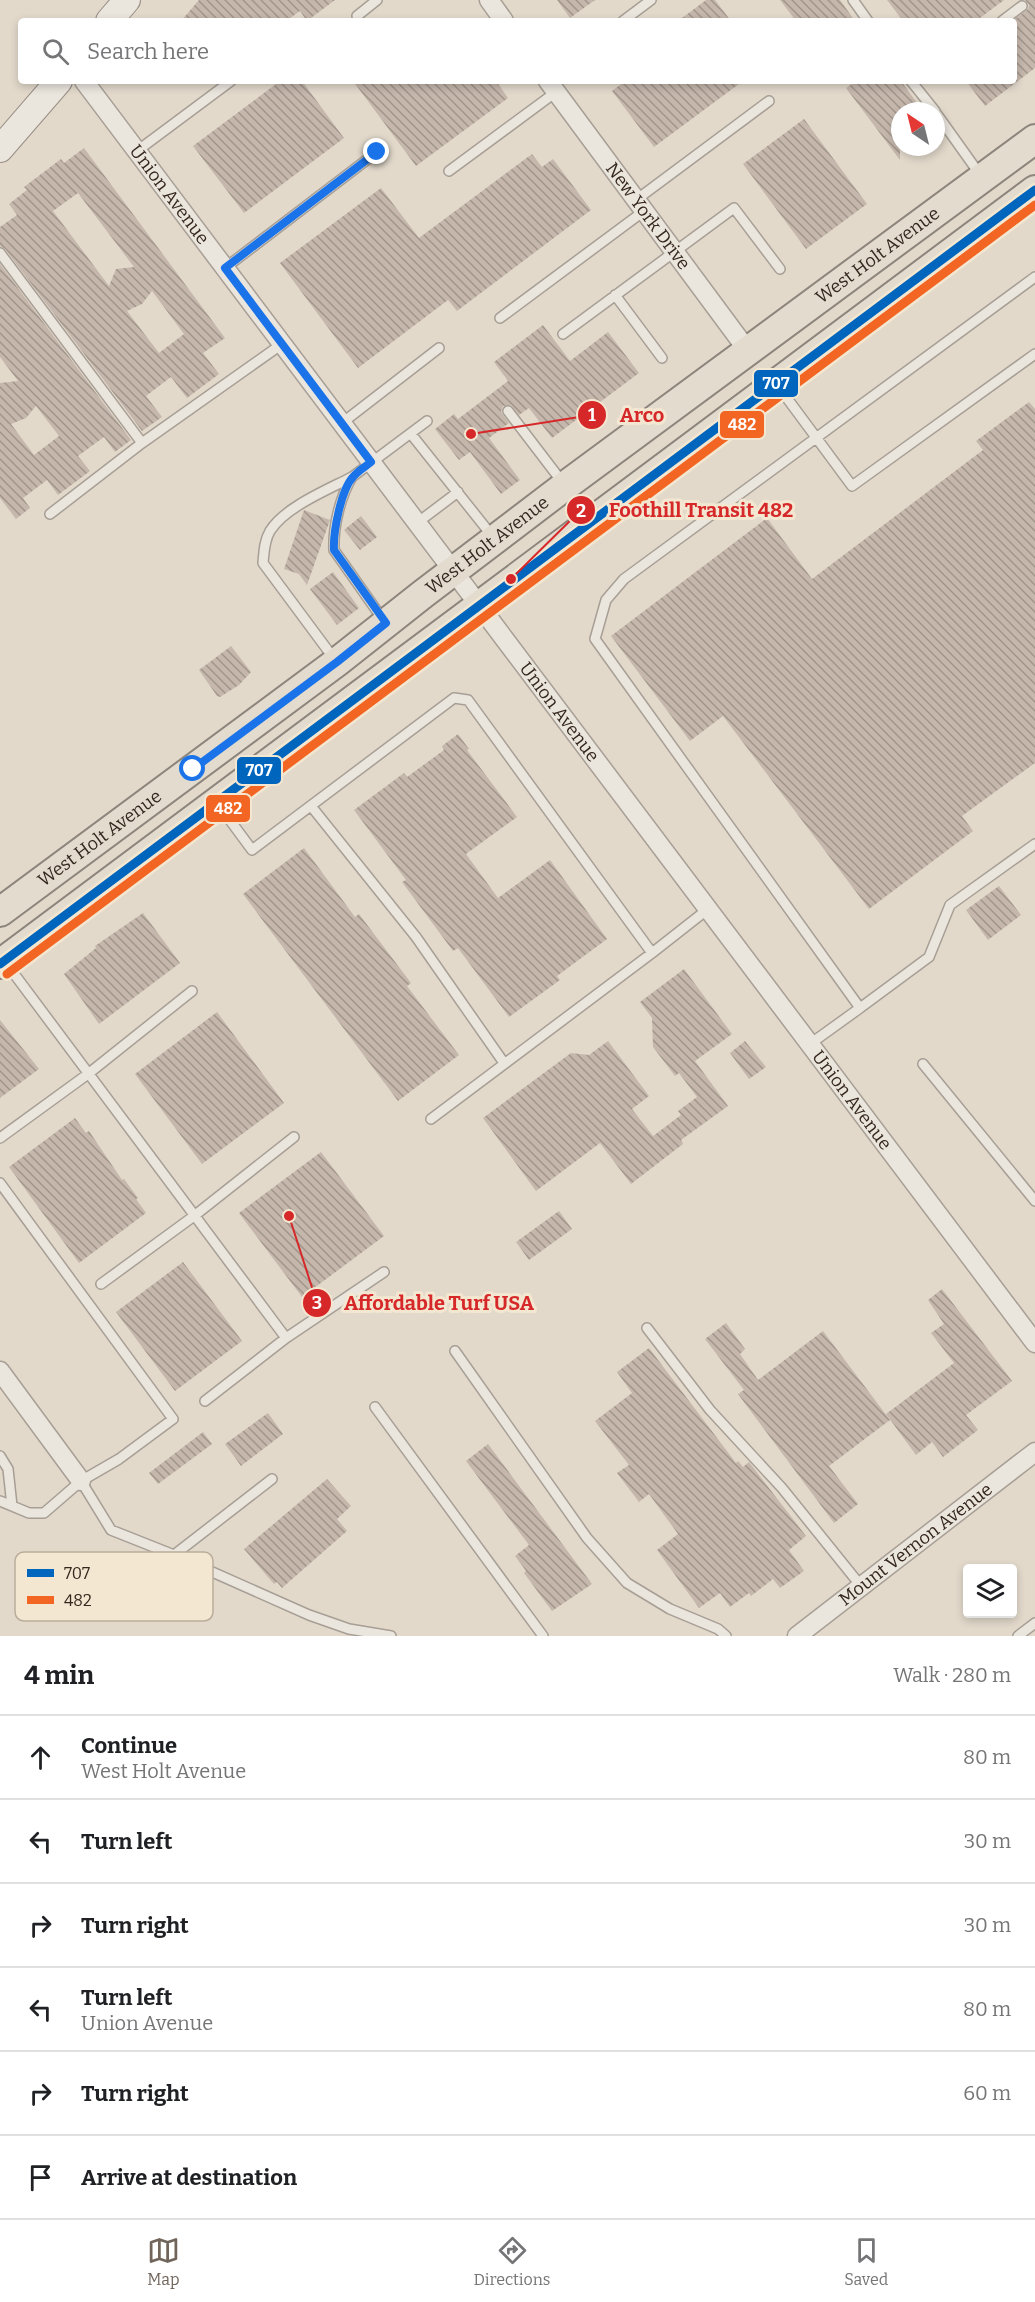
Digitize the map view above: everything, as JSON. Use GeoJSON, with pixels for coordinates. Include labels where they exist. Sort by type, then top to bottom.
{"type":"FeatureCollection","features":[{"type":"Feature","properties":{"kind":"main road","name":"West Holt Avenue"},"geometry":{"type":"LineString","coordinates":[[0,912],[337,662],[565,486],[1035,139]]}},
{"type":"Feature","properties":{"kind":"main road"},"geometry":{"type":"LineString","coordinates":[[2,962],[776,384],[1032,198]]}},
{"type":"Feature","properties":{"kind":"street"},"geometry":{"type":"LineString","coordinates":[[112,18],[127,0]]}},
{"type":"Feature","properties":{"kind":"street"},"geometry":{"type":"LineString","coordinates":[[489,0],[502,18]]}},
{"type":"Feature","properties":{"kind":"street"},"geometry":{"type":"LineString","coordinates":[[0,149],[56,84]]}},
{"type":"Feature","properties":{"kind":"street","name":"Union Avenue"},"geometry":{"type":"LineString","coordinates":[[86,84],[1035,1343]]}},
{"type":"Feature","properties":{"kind":"street","name":"New York Drive"},"geometry":{"type":"LineString","coordinates":[[552,86],[748,351]]}},
{"type":"Feature","properties":{"kind":"street"},"geometry":{"type":"LineString","coordinates":[[0,1371],[81,1481]]}},
{"type":"Feature","properties":{"kind":"street","name":"Mount Vernon Avenue"},"geometry":{"type":"LineString","coordinates":[[797,1636],[1035,1452]]}},
{"type":"Feature","properties":{"kind":"lane"},"geometry":{"type":"LineString","coordinates":[[357,16],[377,0]]}},
{"type":"Feature","properties":{"kind":"lane"},"geometry":{"type":"LineString","coordinates":[[627,18],[651,0]]}},
{"type":"Feature","properties":{"kind":"lane"},"geometry":{"type":"LineString","coordinates":[[852,0],[866,18]]}},
{"type":"Feature","properties":{"kind":"lane"},"geometry":{"type":"LineString","coordinates":[[1006,18],[1022,6]]}},
{"type":"Feature","properties":{"kind":"lane"},"geometry":{"type":"LineString","coordinates":[[137,151],[227,84]]}},
{"type":"Feature","properties":{"kind":"lane"},"geometry":{"type":"LineString","coordinates":[[918,84],[929,102]]}},
{"type":"Feature","properties":{"kind":"lane"},"geometry":{"type":"LineString","coordinates":[[449,171],[552,86]]}},
{"type":"Feature","properties":{"kind":"lane"},"geometry":{"type":"LineString","coordinates":[[500,318],[769,101]]}},
{"type":"Feature","properties":{"kind":"lane"},"geometry":{"type":"LineString","coordinates":[[945,126],[982,178]]}},
{"type":"Feature","properties":{"kind":"lane"},"geometry":{"type":"LineString","coordinates":[[225,268],[377,152]]}},
{"type":"Feature","properties":{"kind":"lane"},"geometry":{"type":"LineString","coordinates":[[563,334],[734,208],[780,270]]}},
{"type":"Feature","properties":{"kind":"lane"},"geometry":{"type":"LineString","coordinates":[[0,253],[142,443]]}},
{"type":"Feature","properties":{"kind":"lane"},"geometry":{"type":"LineString","coordinates":[[860,1008],[595,639],[606,600],[624,579],[1035,277]]}},
{"type":"Feature","properties":{"kind":"lane"},"geometry":{"type":"LineString","coordinates":[[615,295],[662,358]]}},
{"type":"Feature","properties":{"kind":"lane"},"geometry":{"type":"LineString","coordinates":[[50,514],[142,443],[282,344]]}},
{"type":"Feature","properties":{"kind":"lane"},"geometry":{"type":"LineString","coordinates":[[342,423],[440,348]]}},
{"type":"Feature","properties":{"kind":"lane"},"geometry":{"type":"LineString","coordinates":[[776,384],[852,486],[1035,354]]}},
{"type":"Feature","properties":{"kind":"lane"},"geometry":{"type":"LineString","coordinates":[[508,411],[565,486]]}},
{"type":"Feature","properties":{"kind":"lane"},"geometry":{"type":"LineString","coordinates":[[337,662],[263,563],[264,549],[270,531],[287,514],[314,496],[352,477],[427,421]]}},
{"type":"Feature","properties":{"kind":"lane"},"geometry":{"type":"LineString","coordinates":[[411,434],[495,539]]}},
{"type":"Feature","properties":{"kind":"lane"},"geometry":{"type":"LineString","coordinates":[[352,477],[345,489],[333,538],[334,550],[386,623]]}},
{"type":"Feature","properties":{"kind":"lane"},"geometry":{"type":"LineString","coordinates":[[417,523],[458,492]]}},
{"type":"Feature","properties":{"kind":"lane"},"geometry":{"type":"LineString","coordinates":[[217,802],[252,850],[454,698],[468,700],[652,953]]}},
{"type":"Feature","properties":{"kind":"lane"},"geometry":{"type":"LineString","coordinates":[[311,806],[416,937],[504,1064]]}},
{"type":"Feature","properties":{"kind":"lane"},"geometry":{"type":"LineString","coordinates":[[810,1044],[929,957],[950,905],[1035,844]]}},
{"type":"Feature","properties":{"kind":"lane"},"geometry":{"type":"LineString","coordinates":[[431,1119],[708,909]]}},
{"type":"Feature","properties":{"kind":"lane"},"geometry":{"type":"LineString","coordinates":[[2,962],[286,1338]]}},
{"type":"Feature","properties":{"kind":"lane"},"geometry":{"type":"LineString","coordinates":[[0,1138],[88,1074],[192,991]]}},
{"type":"Feature","properties":{"kind":"lane"},"geometry":{"type":"LineString","coordinates":[[922,1064],[1035,1201]]}},
{"type":"Feature","properties":{"kind":"lane"},"geometry":{"type":"LineString","coordinates":[[101,1284],[194,1216],[294,1137]]}},
{"type":"Feature","properties":{"kind":"lane"},"geometry":{"type":"LineString","coordinates":[[0,1183],[173,1419],[119,1459],[81,1481],[44,1512],[29,1513],[0,1501]]}},
{"type":"Feature","properties":{"kind":"lane"},"geometry":{"type":"LineString","coordinates":[[205,1401],[286,1338],[384,1272]]}},
{"type":"Feature","properties":{"kind":"lane"},"geometry":{"type":"LineString","coordinates":[[647,1328],[710,1410],[732,1431],[782,1488],[861,1587]]}},
{"type":"Feature","properties":{"kind":"lane"},"geometry":{"type":"LineString","coordinates":[[455,1351],[587,1538],[627,1583],[670,1609],[718,1629],[726,1636]]}},
{"type":"Feature","properties":{"kind":"lane"},"geometry":{"type":"LineString","coordinates":[[375,1407],[543,1636]]}},
{"type":"Feature","properties":{"kind":"lane"},"geometry":{"type":"LineString","coordinates":[[0,1456],[8,1469],[12,1506]]}},
{"type":"Feature","properties":{"kind":"lane"},"geometry":{"type":"LineString","coordinates":[[178,1552],[272,1479]]}},
{"type":"Feature","properties":{"kind":"lane"},"geometry":{"type":"LineString","coordinates":[[81,1481],[111,1530],[166,1552]]}},
{"type":"Feature","properties":{"kind":"lane"},"geometry":{"type":"LineString","coordinates":[[213,1572],[309,1615],[349,1629],[391,1636]]}},
{"type":"Feature","properties":{"kind":"lane"},"geometry":{"type":"LineString","coordinates":[[1018,1636],[1035,1623]]}},
{"type":"Feature","properties":{"kind":"building"},"geometry":{"type":"Polygon","coordinates":[[[199,0],[335,0],[311,18],[305,18],[300,11],[290,18],[184,18],[199,0]]]}},
{"type":"Feature","properties":{"kind":"building"},"geometry":{"type":"Polygon","coordinates":[[[557,0],[595,0],[570,18],[557,0]]]}},
{"type":"Feature","properties":{"kind":"building"},"geometry":{"type":"Polygon","coordinates":[[[706,0],[715,0],[729,18],[682,18],[706,0]]]}},
{"type":"Feature","properties":{"kind":"building"},"geometry":{"type":"Polygon","coordinates":[[[780,0],[840,0],[853,18],[794,18],[780,0]]]}},
{"type":"Feature","properties":{"kind":"building"},"geometry":{"type":"Polygon","coordinates":[[[887,0],[1004,0],[980,18],[901,18],[887,0]]]}},
{"type":"Feature","properties":{"kind":"building"},"geometry":{"type":"Polygon","coordinates":[[[1025,0],[1035,0],[1035,68],[1017,82],[1017,18],[1028,9],[1029,5],[1025,0]]]}},
{"type":"Feature","properties":{"kind":"building"},"geometry":{"type":"Polygon","coordinates":[[[276,84],[304,84],[344,138],[244,213],[193,146],[276,84]]]}},
{"type":"Feature","properties":{"kind":"building"},"geometry":{"type":"Polygon","coordinates":[[[355,84],[498,84],[508,98],[416,166],[355,84]]]}},
{"type":"Feature","properties":{"kind":"building"},"geometry":{"type":"Polygon","coordinates":[[[621,84],[739,84],[654,147],[612,91],[621,84]]]}},
{"type":"Feature","properties":{"kind":"building"},"geometry":{"type":"Polygon","coordinates":[[[852,84],[903,84],[916,102],[891,102],[891,148],[846,88],[852,84]]]}},
{"type":"Feature","properties":{"kind":"building"},"geometry":{"type":"Polygon","coordinates":[[[968,84],[1014,84],[985,106],[968,84]]]}},
{"type":"Feature","properties":{"kind":"building"},"geometry":{"type":"Polygon","coordinates":[[[804,119],[867,204],[806,249],[743,164],[804,119]]]}},
{"type":"Feature","properties":{"kind":"building"},"geometry":{"type":"Polygon","coordinates":[[[84,148],[225,338],[203,353],[219,374],[187,398],[171,377],[146,396],[162,417],[142,431],[5,249],[0,246],[0,227],[17,215],[9,204],[27,190],[24,187],[61,159],[64,163],[84,148]],[[78,193],[53,211],[109,286],[116,269],[134,267],[78,193]],[[152,291],[142,304],[127,311],[159,353],[184,334],[152,291]]]}},
{"type":"Feature","properties":{"kind":"building"},"geometry":{"type":"Polygon","coordinates":[[[532,154],[542,167],[553,159],[591,210],[457,311],[448,300],[358,368],[280,263],[381,188],[419,238],[532,154]]]}},
{"type":"Feature","properties":{"kind":"building"},"geometry":{"type":"Polygon","coordinates":[[[0,264],[131,440],[115,452],[104,437],[78,456],[90,471],[58,495],[47,480],[23,498],[30,508],[16,519],[0,498],[0,383],[18,381],[0,357],[0,264]],[[36,406],[26,418],[11,424],[34,455],[59,436],[36,406]]]}},
{"type":"Feature","properties":{"kind":"building"},"geometry":{"type":"Polygon","coordinates":[[[543,325],[570,361],[608,332],[639,373],[552,438],[529,408],[519,415],[511,405],[503,406],[501,412],[509,423],[489,438],[520,480],[501,494],[470,452],[459,460],[435,429],[454,414],[458,419],[508,381],[494,362],[543,325]]]}},
{"type":"Feature","properties":{"kind":"building"},"geometry":{"type":"Polygon","coordinates":[[[1029,402],[1035,409],[1035,763],[962,816],[973,831],[869,909],[723,716],[690,741],[611,636],[767,518],[812,579],[983,450],[976,441],[1029,402]]]}},
{"type":"Feature","properties":{"kind":"building"},"geometry":{"type":"Polygon","coordinates":[[[304,510],[330,520],[307,585],[299,574],[284,569],[304,510]]]}},
{"type":"Feature","properties":{"kind":"building"},"geometry":{"type":"Polygon","coordinates":[[[361,516],[377,537],[360,550],[344,530],[361,516]]]}},
{"type":"Feature","properties":{"kind":"building"},"geometry":{"type":"Polygon","coordinates":[[[333,572],[359,608],[337,625],[310,589],[333,572]]]}},
{"type":"Feature","properties":{"kind":"building"},"geometry":{"type":"Polygon","coordinates":[[[231,646],[251,672],[239,685],[220,697],[199,670],[231,646]]]}},
{"type":"Feature","properties":{"kind":"building"},"geometry":{"type":"Polygon","coordinates":[[[458,734],[469,749],[467,750],[517,817],[466,854],[498,898],[550,860],[607,939],[557,976],[560,980],[509,1017],[458,948],[453,951],[402,882],[406,880],[354,810],[404,773],[407,777],[444,750],[442,746],[458,734]]]}},
{"type":"Feature","properties":{"kind":"building"},"geometry":{"type":"Polygon","coordinates":[[[304,848],[355,917],[359,914],[411,983],[407,986],[459,1055],[398,1101],[243,894],[304,848]]]}},
{"type":"Feature","properties":{"kind":"building"},"geometry":{"type":"Polygon","coordinates":[[[999,886],[1021,915],[988,940],[966,910],[999,886]]]}},
{"type":"Feature","properties":{"kind":"building"},"geometry":{"type":"Polygon","coordinates":[[[143,913],[180,963],[99,1024],[64,974],[96,948],[95,946],[143,913]]]}},
{"type":"Feature","properties":{"kind":"building"},"geometry":{"type":"Polygon","coordinates":[[[684,969],[732,1034],[695,1061],[728,1106],[681,1140],[683,1144],[631,1184],[600,1143],[536,1191],[483,1118],[571,1053],[589,1055],[608,1041],[649,1096],[632,1109],[653,1136],[681,1115],[678,1111],[697,1097],[679,1073],[675,1076],[653,1047],[652,1018],[640,1002],[684,969]]]}},
{"type":"Feature","properties":{"kind":"building"},"geometry":{"type":"Polygon","coordinates":[[[217,1012],[284,1103],[202,1164],[135,1074],[217,1012]]]}},
{"type":"Feature","properties":{"kind":"building"},"geometry":{"type":"Polygon","coordinates":[[[0,1020],[39,1069],[0,1098],[0,1020]]]}},
{"type":"Feature","properties":{"kind":"building"},"geometry":{"type":"Polygon","coordinates":[[[745,1041],[766,1067],[749,1079],[730,1053],[745,1041]]]}},
{"type":"Feature","properties":{"kind":"building"},"geometry":{"type":"Polygon","coordinates":[[[75,1118],[86,1133],[89,1131],[122,1180],[124,1179],[138,1198],[136,1199],[146,1213],[79,1263],[9,1167],[75,1118]]]}},
{"type":"Feature","properties":{"kind":"building"},"geometry":{"type":"Polygon","coordinates":[[[321,1152],[384,1236],[302,1297],[239,1213],[321,1152]]]}},
{"type":"Feature","properties":{"kind":"building"},"geometry":{"type":"Polygon","coordinates":[[[559,1211],[572,1229],[529,1260],[516,1242],[559,1211]]]}},
{"type":"Feature","properties":{"kind":"building"},"geometry":{"type":"Polygon","coordinates":[[[183,1262],[242,1341],[175,1391],[116,1312],[183,1262]]]}},
{"type":"Feature","properties":{"kind":"building"},"geometry":{"type":"Polygon","coordinates":[[[942,1289],[1012,1381],[966,1415],[978,1430],[943,1457],[932,1442],[916,1455],[886,1414],[954,1363],[931,1333],[944,1324],[928,1300],[942,1289]]]}},
{"type":"Feature","properties":{"kind":"building"},"geometry":{"type":"Polygon","coordinates":[[[726,1323],[745,1349],[740,1354],[758,1380],[823,1331],[890,1420],[829,1466],[858,1504],[834,1523],[738,1394],[744,1390],[705,1339],[726,1323]]]}},
{"type":"Feature","properties":{"kind":"building"},"geometry":{"type":"Polygon","coordinates":[[[649,1348],[736,1463],[738,1461],[743,1467],[749,1462],[806,1536],[789,1550],[804,1571],[780,1588],[773,1579],[751,1596],[749,1593],[730,1607],[720,1593],[699,1608],[657,1550],[678,1534],[649,1494],[639,1502],[617,1473],[629,1465],[595,1421],[632,1393],[617,1372],[649,1348]]]}},
{"type":"Feature","properties":{"kind":"building"},"geometry":{"type":"Polygon","coordinates":[[[268,1413],[283,1434],[241,1466],[225,1444],[268,1413]]]}},
{"type":"Feature","properties":{"kind":"building"},"geometry":{"type":"Polygon","coordinates":[[[203,1432],[212,1444],[158,1484],[149,1473],[203,1432]]]}},
{"type":"Feature","properties":{"kind":"building"},"geometry":{"type":"Polygon","coordinates":[[[488,1444],[592,1584],[552,1611],[524,1573],[526,1571],[515,1556],[529,1545],[466,1461],[488,1444]]]}},
{"type":"Feature","properties":{"kind":"building"},"geometry":{"type":"Polygon","coordinates":[[[327,1479],[351,1506],[337,1519],[347,1531],[282,1588],[277,1582],[274,1584],[244,1549],[327,1479]]]}},
{"type":"Feature","properties":{"kind":"transit line","name":"707"},"geometry":{"type":"LineString","coordinates":[[0,964],[1035,190]]}},
{"type":"Feature","properties":{"kind":"transit line","name":"482"},"geometry":{"type":"LineString","coordinates":[[7,974],[1035,205]]}},
{"type":"Feature","properties":{"kind":"place","name":"Arco"},"geometry":{"type":"Point","coordinates":[471,434]}},
{"type":"Feature","properties":{"kind":"place","name":"Foothill Transit 482"},"geometry":{"type":"Point","coordinates":[511,579]}},
{"type":"Feature","properties":{"kind":"place","name":"Affordable Turf USA"},"geometry":{"type":"Point","coordinates":[289,1216]}},
{"type":"Feature","properties":{"kind":"route"},"geometry":{"type":"LineString","coordinates":[[193,769],[386,623],[334,550],[333,538],[345,489],[352,477],[371,462],[225,268],[377,152]]}}]}
